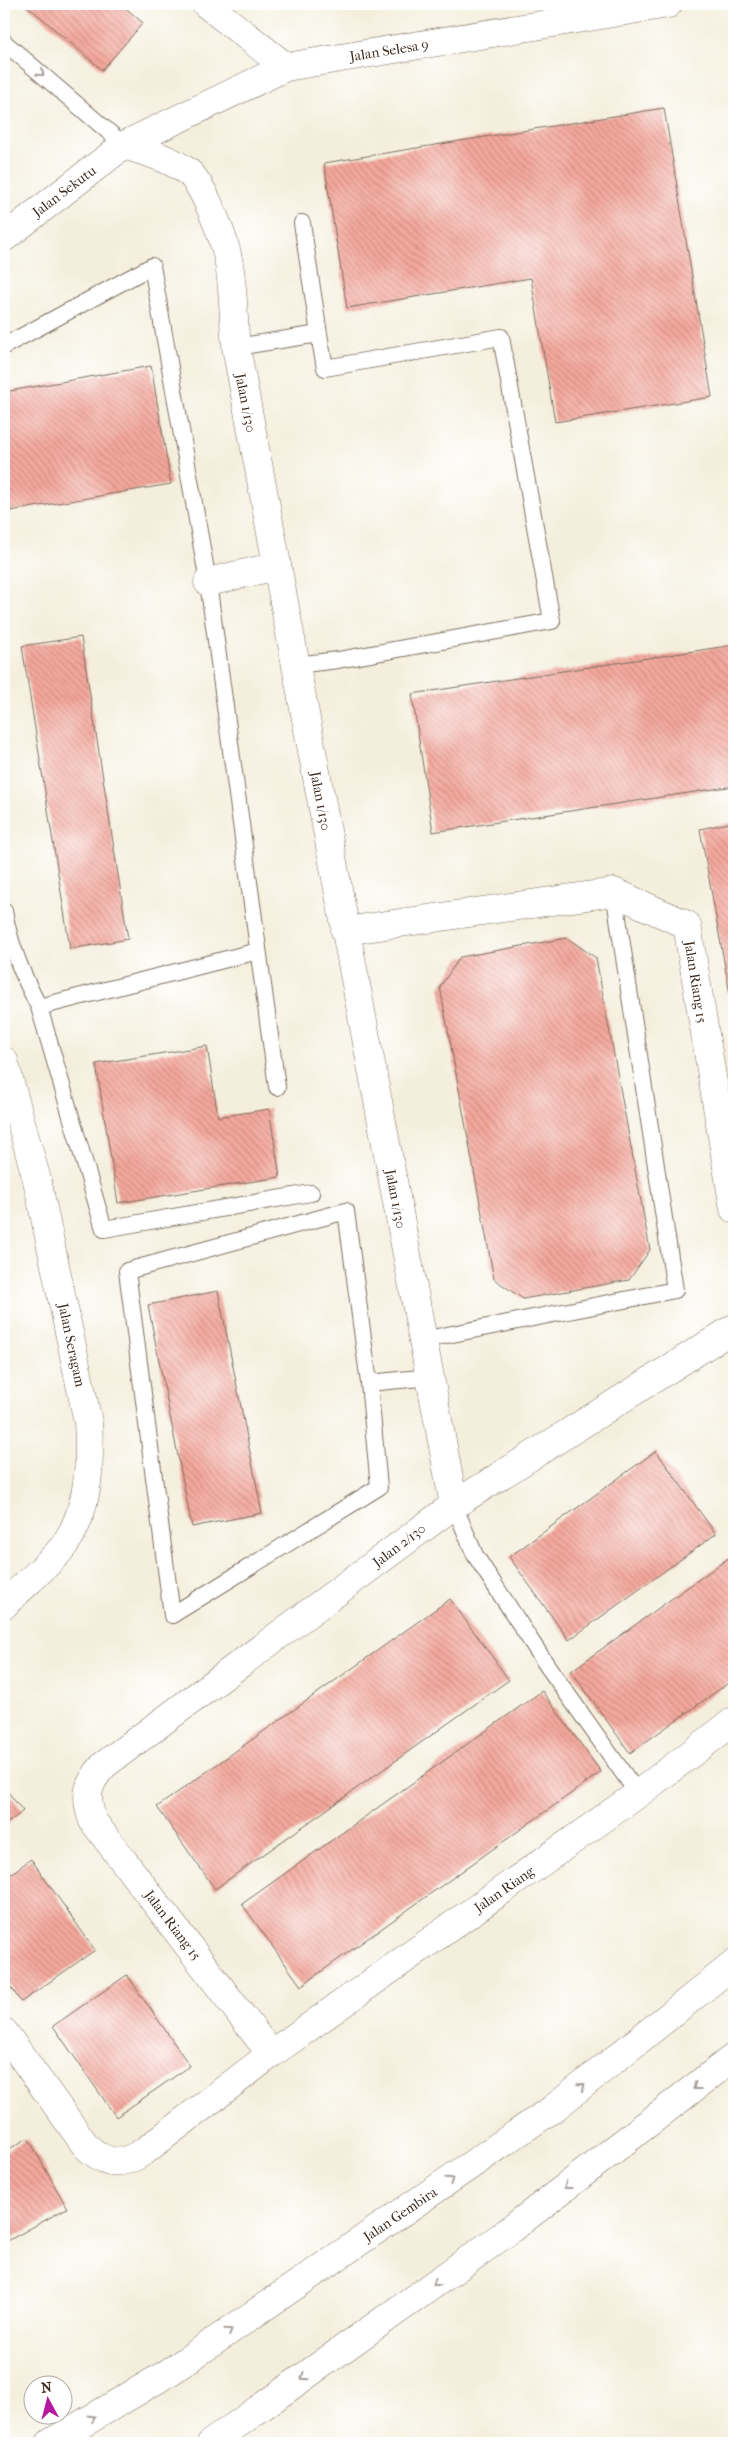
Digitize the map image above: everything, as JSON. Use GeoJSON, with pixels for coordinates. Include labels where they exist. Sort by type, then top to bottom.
{"type":"FeatureCollection","features":[{"type":"Feature","properties":{"kind":"street"},"geometry":{"type":"LineString","coordinates":[[206,4],[286,68]]}},
{"type":"Feature","properties":{"kind":"street","name":"Jalan Selesa 9"},"geometry":{"type":"LineString","coordinates":[[124,145],[286,68],[668,4]]}},
{"type":"Feature","properties":{"kind":"street","name":"Jalan Sekutu"},"geometry":{"type":"LineString","coordinates":[[4,238],[124,145]]}},
{"type":"Feature","properties":{"kind":"street","name":"Jalan 1/130"},"geometry":{"type":"LineString","coordinates":[[124,145],[163,157],[189,173],[200,186],[228,258],[236,347],[454,1505]]}},
{"type":"Feature","properties":{"kind":"street"},"geometry":{"type":"LineString","coordinates":[[208,582],[277,566]]}},
{"type":"Feature","properties":{"kind":"street"},"geometry":{"type":"LineString","coordinates":[[345,931],[614,892]]}},
{"type":"Feature","properties":{"kind":"street","name":"Jalan Riang 15"},"geometry":{"type":"LineString","coordinates":[[614,892],[687,925],[734,1209]]}},
{"type":"Feature","properties":{"kind":"street","name":"Jalan Seragam"},"geometry":{"type":"LineString","coordinates":[[4,1061],[37,1180],[88,1422],[90,1459],[85,1492],[76,1526],[58,1553],[4,1605]]}},
{"type":"Feature","properties":{"kind":"street","name":"Jalan 2/130"},"geometry":{"type":"LineString","coordinates":[[88,1791],[93,1777],[104,1765],[454,1505],[734,1328]]}},
{"type":"Feature","properties":{"kind":"street","name":"Jalan Riang"},"geometry":{"type":"LineString","coordinates":[[4,2032],[86,2146],[97,2156],[111,2162],[126,2161],[139,2155],[271,2054],[638,1794],[734,1721]]}},
{"type":"Feature","properties":{"kind":"street","name":"Jalan Riang 15"},"geometry":{"type":"LineString","coordinates":[[88,1791],[88,1806],[94,1820],[271,2054]]}},
{"type":"Feature","properties":{"kind":"street","name":"Jalan Gembira"},"geometry":{"type":"LineString","coordinates":[[50,2443],[168,2373],[554,2108],[734,1964]]}},
{"type":"Feature","properties":{"kind":"street"},"geometry":{"type":"LineString","coordinates":[[211,2443],[506,2233],[734,2057]]}},
{"type":"Feature","properties":{"kind":"lane"},"geometry":{"type":"LineString","coordinates":[[4,42],[124,145]]}},
{"type":"Feature","properties":{"kind":"lane"},"geometry":{"type":"LineString","coordinates":[[296,665],[338,660],[552,621],[501,337],[325,368],[302,224]]}},
{"type":"Feature","properties":{"kind":"lane"},"geometry":{"type":"LineString","coordinates":[[4,346],[152,266],[208,582],[277,1087]]}},
{"type":"Feature","properties":{"kind":"lane"},"geometry":{"type":"LineString","coordinates":[[236,347],[319,334]]}},
{"type":"Feature","properties":{"kind":"lane"},"geometry":{"type":"LineString","coordinates":[[422,1340],[675,1290],[614,892]]}},
{"type":"Feature","properties":{"kind":"lane"},"geometry":{"type":"LineString","coordinates":[[4,911],[9,939],[25,981],[39,1007],[104,1229],[311,1193]]}},
{"type":"Feature","properties":{"kind":"lane"},"geometry":{"type":"LineString","coordinates":[[39,1007],[258,951]]}},
{"type":"Feature","properties":{"kind":"lane"},"geometry":{"type":"LineString","coordinates":[[346,1211],[369,1384],[379,1487],[172,1614],[127,1271],[346,1211]]}},
{"type":"Feature","properties":{"kind":"lane"},"geometry":{"type":"LineString","coordinates":[[369,1384],[430,1377]]}},
{"type":"Feature","properties":{"kind":"lane"},"geometry":{"type":"LineString","coordinates":[[454,1505],[475,1555],[546,1664],[638,1794]]}},
{"type":"Feature","properties":{"kind":"building"},"geometry":{"type":"Polygon","coordinates":[[[25,4],[121,4],[143,23],[102,70],[25,4]]]}},
{"type":"Feature","properties":{"kind":"building"},"geometry":{"type":"Polygon","coordinates":[[[664,108],[712,397],[555,422],[531,278],[347,308],[324,163],[664,108]]]}},
{"type":"Feature","properties":{"kind":"building"},"geometry":{"type":"Polygon","coordinates":[[[151,366],[171,484],[4,512],[4,392],[151,366]]]}},
{"type":"Feature","properties":{"kind":"building"},"geometry":{"type":"Polygon","coordinates":[[[81,637],[128,939],[70,949],[22,646],[81,637]]]}},
{"type":"Feature","properties":{"kind":"building"},"geometry":{"type":"Polygon","coordinates":[[[734,645],[734,786],[433,832],[412,694],[734,645]]]}},
{"type":"Feature","properties":{"kind":"building"},"geometry":{"type":"Polygon","coordinates":[[[734,822],[734,1011],[733,1011],[700,829],[734,822]]]}},
{"type":"Feature","properties":{"kind":"building"},"geometry":{"type":"Polygon","coordinates":[[[567,938],[596,958],[650,1250],[629,1280],[523,1299],[494,1279],[440,987],[460,957],[567,938]]]}},
{"type":"Feature","properties":{"kind":"building"},"geometry":{"type":"Polygon","coordinates":[[[207,1046],[218,1117],[269,1109],[280,1177],[118,1203],[96,1064],[207,1046]]]}},
{"type":"Feature","properties":{"kind":"building"},"geometry":{"type":"Polygon","coordinates":[[[218,1291],[262,1513],[192,1527],[148,1305],[218,1291]]]}},
{"type":"Feature","properties":{"kind":"building"},"geometry":{"type":"Polygon","coordinates":[[[656,1451],[716,1534],[569,1640],[509,1557],[656,1451]]]}},
{"type":"Feature","properties":{"kind":"building"},"geometry":{"type":"Polygon","coordinates":[[[734,1554],[734,1679],[630,1753],[571,1671],[734,1554]]]}},
{"type":"Feature","properties":{"kind":"building"},"geometry":{"type":"Polygon","coordinates":[[[450,1599],[509,1680],[215,1889],[157,1807],[450,1599]]]}},
{"type":"Feature","properties":{"kind":"building"},"geometry":{"type":"Polygon","coordinates":[[[542,1691],[601,1772],[301,1986],[242,1904],[542,1691]]]}},
{"type":"Feature","properties":{"kind":"building"},"geometry":{"type":"Polygon","coordinates":[[[4,1787],[23,1811],[4,1826],[4,1787]]]}},
{"type":"Feature","properties":{"kind":"building"},"geometry":{"type":"Polygon","coordinates":[[[31,1859],[95,1950],[21,2002],[4,1977],[4,1879],[31,1859]]]}},
{"type":"Feature","properties":{"kind":"building"},"geometry":{"type":"Polygon","coordinates":[[[127,1975],[190,2066],[116,2117],[53,2026],[127,1975]]]}},
{"type":"Feature","properties":{"kind":"building"},"geometry":{"type":"Polygon","coordinates":[[[28,2138],[67,2208],[4,2243],[4,2152],[28,2138]]]}}]}
